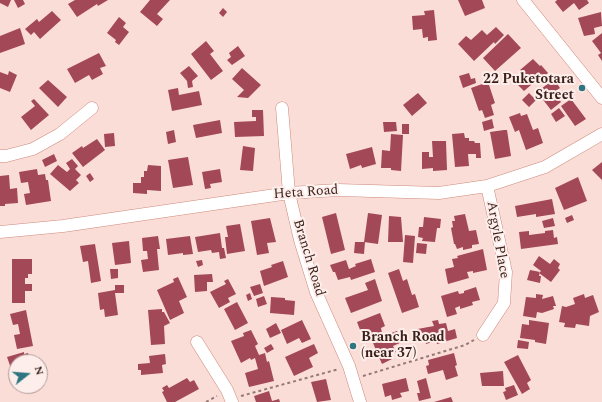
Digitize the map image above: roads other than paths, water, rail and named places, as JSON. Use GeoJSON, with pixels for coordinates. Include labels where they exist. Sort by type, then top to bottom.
{"type":"FeatureCollection","features":[{"type":"Feature","properties":{"kind":"street"},"geometry":{"type":"LineString","coordinates":[[522,0],[602,98]]}},
{"type":"Feature","properties":{"kind":"street"},"geometry":{"type":"LineString","coordinates":[[0,156],[6,156],[33,149],[60,134],[92,108]]}},
{"type":"Feature","properties":{"kind":"street","name":"Branch Road"},"geometry":{"type":"LineString","coordinates":[[282,108],[289,192],[300,240],[316,292],[349,366],[360,402]]}},
{"type":"Feature","properties":{"kind":"street","name":"Heta Road"},"geometry":{"type":"LineString","coordinates":[[0,232],[63,226],[289,192],[338,190],[439,193],[487,186],[545,167],[602,134]]}},
{"type":"Feature","properties":{"kind":"street","name":"Argyle Place"},"geometry":{"type":"LineString","coordinates":[[483,335],[504,303],[506,272],[487,186]]}},
{"type":"Feature","properties":{"kind":"street"},"geometry":{"type":"LineString","coordinates":[[197,342],[227,390],[231,400]]}},
{"type":"Feature","properties":{"kind":"place","name":"22 Puketotara Street"},"geometry":{"type":"Point","coordinates":[582,88]}},
{"type":"Feature","properties":{"kind":"place","name":"Branch Road (near 37)"},"geometry":{"type":"Point","coordinates":[353,346]}}]}
